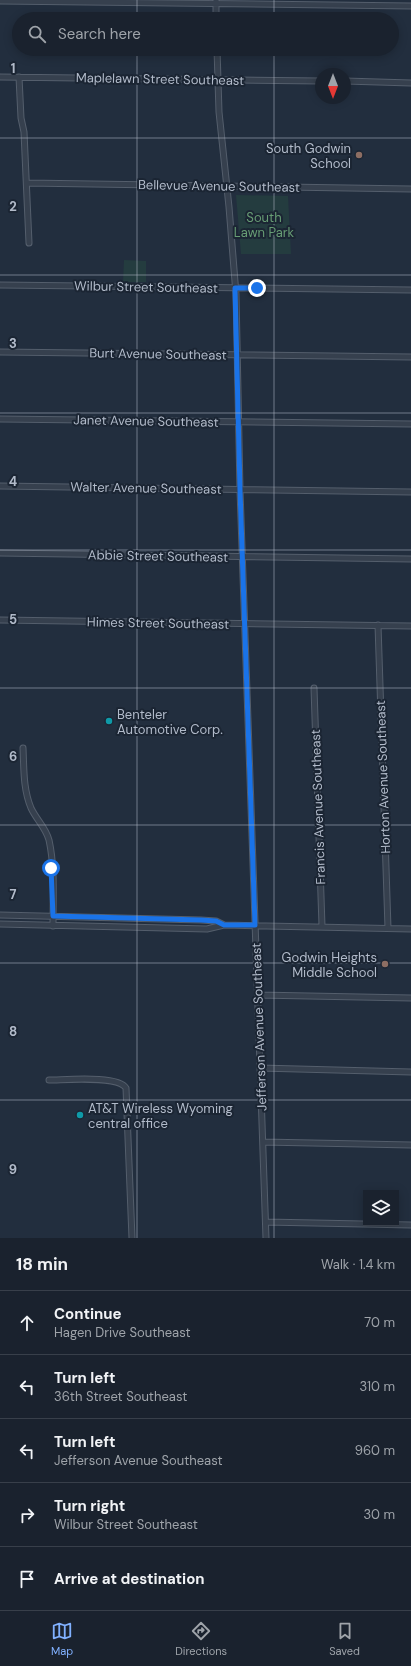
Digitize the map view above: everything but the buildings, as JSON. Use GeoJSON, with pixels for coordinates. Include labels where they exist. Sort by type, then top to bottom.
{"type":"FeatureCollection","features":[{"type":"Feature","properties":{"kind":"street"},"geometry":{"type":"LineString","coordinates":[[0,1],[216,1],[411,6]]}},
{"type":"Feature","properties":{"kind":"street"},"geometry":{"type":"LineString","coordinates":[[216,1],[216,12]]}},
{"type":"Feature","properties":{"kind":"street","name":"Jefferson Avenue Southeast"},"geometry":{"type":"LineString","coordinates":[[217,56],[219,112],[235,288],[240,490],[266,1238]]}},
{"type":"Feature","properties":{"kind":"street","name":"Maplelawn Street Southeast"},"geometry":{"type":"LineString","coordinates":[[0,77],[315,81]]}},
{"type":"Feature","properties":{"kind":"street"},"geometry":{"type":"LineString","coordinates":[[20,78],[21,118],[24,132],[27,183],[29,243]]}},
{"type":"Feature","properties":{"kind":"street"},"geometry":{"type":"LineString","coordinates":[[351,82],[411,83]]}},
{"type":"Feature","properties":{"kind":"street","name":"Bellevue Avenue Southeast"},"geometry":{"type":"LineString","coordinates":[[27,183],[411,189]]}},
{"type":"Feature","properties":{"kind":"street","name":"Wilbur Street Southeast"},"geometry":{"type":"LineString","coordinates":[[0,285],[411,290]]}},
{"type":"Feature","properties":{"kind":"street","name":"Burt Avenue Southeast"},"geometry":{"type":"LineString","coordinates":[[0,352],[411,357]]}},
{"type":"Feature","properties":{"kind":"street","name":"Janet Avenue Southeast"},"geometry":{"type":"LineString","coordinates":[[0,419],[411,424]]}},
{"type":"Feature","properties":{"kind":"street","name":"Walter Avenue Southeast"},"geometry":{"type":"LineString","coordinates":[[0,486],[411,492]]}},
{"type":"Feature","properties":{"kind":"street","name":"Abbie Street Southeast"},"geometry":{"type":"LineString","coordinates":[[0,553],[411,559]]}},
{"type":"Feature","properties":{"kind":"street","name":"Himes Street Southeast"},"geometry":{"type":"LineString","coordinates":[[0,620],[245,625],[411,626]]}},
{"type":"Feature","properties":{"kind":"street","name":"Horton Avenue Southeast"},"geometry":{"type":"LineString","coordinates":[[378,625],[388,928]]}},
{"type":"Feature","properties":{"kind":"street","name":"Francis Avenue Southeast"},"geometry":{"type":"LineString","coordinates":[[314,688],[322,926]]}},
{"type":"Feature","properties":{"kind":"street"},"geometry":{"type":"LineString","coordinates":[[23,748],[24,783],[28,799],[32,810],[44,829],[50,849],[53,926]]}},
{"type":"Feature","properties":{"kind":"street"},"geometry":{"type":"LineString","coordinates":[[0,915],[201,920],[216,921],[224,925]]}},
{"type":"Feature","properties":{"kind":"street"},"geometry":{"type":"LineString","coordinates":[[0,924],[207,929],[224,925],[255,925],[411,929]]}},
{"type":"Feature","properties":{"kind":"street"},"geometry":{"type":"LineString","coordinates":[[258,995],[411,998]]}},
{"type":"Feature","properties":{"kind":"street"},"geometry":{"type":"LineString","coordinates":[[260,1068],[411,1072]]}},
{"type":"Feature","properties":{"kind":"street"},"geometry":{"type":"LineString","coordinates":[[49,1080],[118,1081],[126,1088],[132,1238]]}},
{"type":"Feature","properties":{"kind":"street"},"geometry":{"type":"LineString","coordinates":[[263,1142],[411,1145]]}},
{"type":"Feature","properties":{"kind":"street"},"geometry":{"type":"LineString","coordinates":[[266,1222],[411,1225]]}},
{"type":"Feature","properties":{"kind":"green space","name":"South Lawn Park"},"geometry":{"type":"Polygon","coordinates":[[[236,195],[288,196],[291,254],[241,254],[236,195]]]}},
{"type":"Feature","properties":{"kind":"green space"},"geometry":{"type":"Polygon","coordinates":[[[124,260],[146,261],[146,282],[123,282],[124,260]]]}},
{"type":"Feature","properties":{"kind":"place","name":"South Godwin School"},"geometry":{"type":"Point","coordinates":[359,155]}},
{"type":"Feature","properties":{"kind":"place","name":"Benteler Automotive Corp."},"geometry":{"type":"Point","coordinates":[109,721]}},
{"type":"Feature","properties":{"kind":"place","name":"Godwin Heights Middle School"},"geometry":{"type":"Point","coordinates":[385,964]}},
{"type":"Feature","properties":{"kind":"place","name":"AT&T Wireless Wyoming central office"},"geometry":{"type":"Point","coordinates":[80,1115]}},
{"type":"Feature","properties":{"kind":"route"},"geometry":{"type":"LineString","coordinates":[[51,868],[53,916],[201,920],[216,921],[224,925],[255,925],[240,490],[235,288],[257,288]]}}]}
